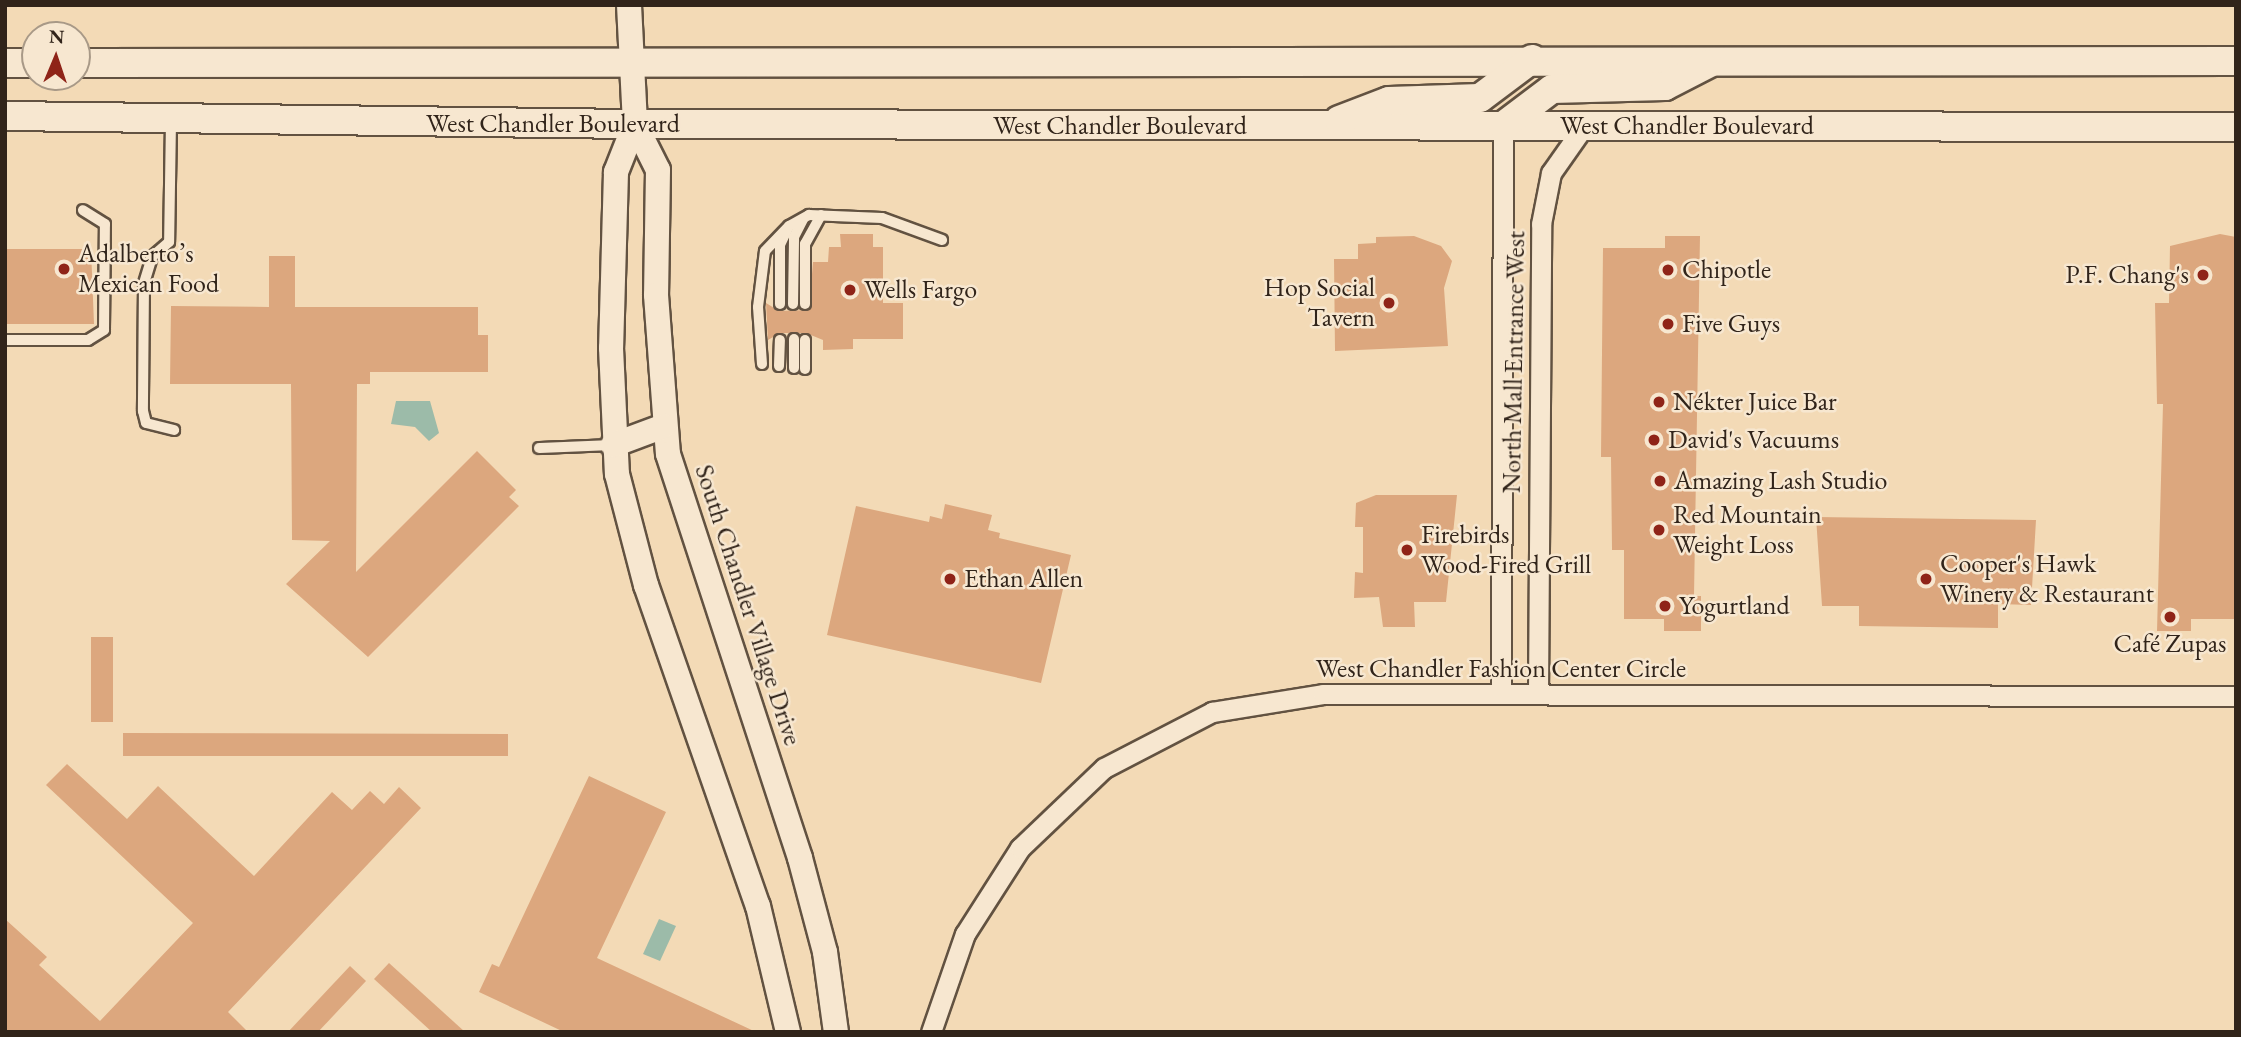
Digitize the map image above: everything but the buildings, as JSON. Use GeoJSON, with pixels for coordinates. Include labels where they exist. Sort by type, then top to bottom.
{"type":"FeatureCollection","features":[{"type":"Feature","properties":{"kind":"main road"},"geometry":{"type":"LineString","coordinates":[[1324,126],[1389,101],[1480,98],[1532,60]]}},
{"type":"Feature","properties":{"kind":"main road"},"geometry":{"type":"LineString","coordinates":[[1503,126],[1552,89],[1665,86],[1714,61]]}},
{"type":"Feature","properties":{"kind":"main road"},"geometry":{"type":"LineString","coordinates":[[91,63],[2236,61]]}},
{"type":"Feature","properties":{"kind":"main road","name":"West Chandler Boulevard"},"geometry":{"type":"LineString","coordinates":[[5,116],[635,124],[2236,127]]}},
{"type":"Feature","properties":{"kind":"street"},"geometry":{"type":"LineString","coordinates":[[629,5],[635,124],[617,172],[613,445],[632,542],[739,846],[788,1032]]}},
{"type":"Feature","properties":{"kind":"street","name":"South Chandler Village Drive"},"geometry":{"type":"LineString","coordinates":[[635,124],[658,170],[656,295],[664,426],[701,569],[811,896],[836,1032]]}},
{"type":"Feature","properties":{"kind":"street","name":"North Mall Entrance West"},"geometry":{"type":"LineString","coordinates":[[1501,693],[1503,126]]}},
{"type":"Feature","properties":{"kind":"street","name":"North Mall Entrance West"},"geometry":{"type":"LineString","coordinates":[[1538,693],[1541,224],[1551,173],[1584,126]]}},
{"type":"Feature","properties":{"kind":"street"},"geometry":{"type":"LineString","coordinates":[[613,445],[664,426]]}},
{"type":"Feature","properties":{"kind":"street","name":"West Chandler Fashion Center Circle"},"geometry":{"type":"LineString","coordinates":[[930,1032],[943,983],[985,894],[1020,848],[1104,768],[1212,712],[1323,694],[2236,696]]}},
{"type":"Feature","properties":{"kind":"lane"},"geometry":{"type":"LineString","coordinates":[[171,117],[169,242],[152,257],[144,284],[143,411],[146,423],[174,430]]}},
{"type":"Feature","properties":{"kind":"lane"},"geometry":{"type":"LineString","coordinates":[[5,340],[88,340],[104,330],[105,224],[83,210]]}},
{"type":"Feature","properties":{"kind":"lane"},"geometry":{"type":"LineString","coordinates":[[805,304],[806,244],[821,215]]}},
{"type":"Feature","properties":{"kind":"lane"},"geometry":{"type":"LineString","coordinates":[[762,364],[758,307],[765,251],[789,226],[803,218],[821,215],[882,218],[942,240]]}},
{"type":"Feature","properties":{"kind":"lane"},"geometry":{"type":"LineString","coordinates":[[793,304],[794,237],[803,218]]}},
{"type":"Feature","properties":{"kind":"lane"},"geometry":{"type":"LineString","coordinates":[[780,304],[780,245],[789,226]]}},
{"type":"Feature","properties":{"kind":"lane"},"geometry":{"type":"LineString","coordinates":[[794,339],[794,368]]}},
{"type":"Feature","properties":{"kind":"lane"},"geometry":{"type":"LineString","coordinates":[[779,366],[780,340]]}},
{"type":"Feature","properties":{"kind":"lane"},"geometry":{"type":"LineString","coordinates":[[805,340],[805,369]]}},
{"type":"Feature","properties":{"kind":"lane"},"geometry":{"type":"LineString","coordinates":[[538,448],[613,445]]}},
{"type":"Feature","properties":{"kind":"shaded area"},"geometry":{"type":"Polygon","coordinates":[[[396,401],[430,401],[439,433],[429,441],[415,427],[391,424],[396,401]]]}},
{"type":"Feature","properties":{"kind":"shaded area"},"geometry":{"type":"Polygon","coordinates":[[[659,919],[676,926],[660,961],[643,954],[659,919]]]}},
{"type":"Feature","properties":{"kind":"place","name":"Adalberto’s Mexican Food"},"geometry":{"type":"Point","coordinates":[64,269]}},
{"type":"Feature","properties":{"kind":"place","name":"Chipotle"},"geometry":{"type":"Point","coordinates":[1668,270]}},
{"type":"Feature","properties":{"kind":"place","name":"P.F. Chang's"},"geometry":{"type":"Point","coordinates":[2203,275]}},
{"type":"Feature","properties":{"kind":"place","name":"Wells Fargo"},"geometry":{"type":"Point","coordinates":[850,290]}},
{"type":"Feature","properties":{"kind":"place","name":"Hop Social Tavern"},"geometry":{"type":"Point","coordinates":[1389,303]}},
{"type":"Feature","properties":{"kind":"place","name":"Five Guys"},"geometry":{"type":"Point","coordinates":[1668,324]}},
{"type":"Feature","properties":{"kind":"place","name":"Nékter Juice Bar"},"geometry":{"type":"Point","coordinates":[1659,402]}},
{"type":"Feature","properties":{"kind":"place","name":"David's Vacuums"},"geometry":{"type":"Point","coordinates":[1654,440]}},
{"type":"Feature","properties":{"kind":"place","name":"Amazing Lash Studio"},"geometry":{"type":"Point","coordinates":[1660,481]}},
{"type":"Feature","properties":{"kind":"place","name":"Red Mountain Weight Loss"},"geometry":{"type":"Point","coordinates":[1659,530]}},
{"type":"Feature","properties":{"kind":"place","name":"Firebirds Wood-Fired Grill"},"geometry":{"type":"Point","coordinates":[1407,550]}},
{"type":"Feature","properties":{"kind":"place","name":"Ethan Allen"},"geometry":{"type":"Point","coordinates":[950,579]}},
{"type":"Feature","properties":{"kind":"place","name":"Cooper's Hawk Winery & Restaurant"},"geometry":{"type":"Point","coordinates":[1926,579]}},
{"type":"Feature","properties":{"kind":"place","name":"Yogurtland"},"geometry":{"type":"Point","coordinates":[1665,606]}},
{"type":"Feature","properties":{"kind":"place","name":"Café Zupas"},"geometry":{"type":"Point","coordinates":[2170,617]}}]}
